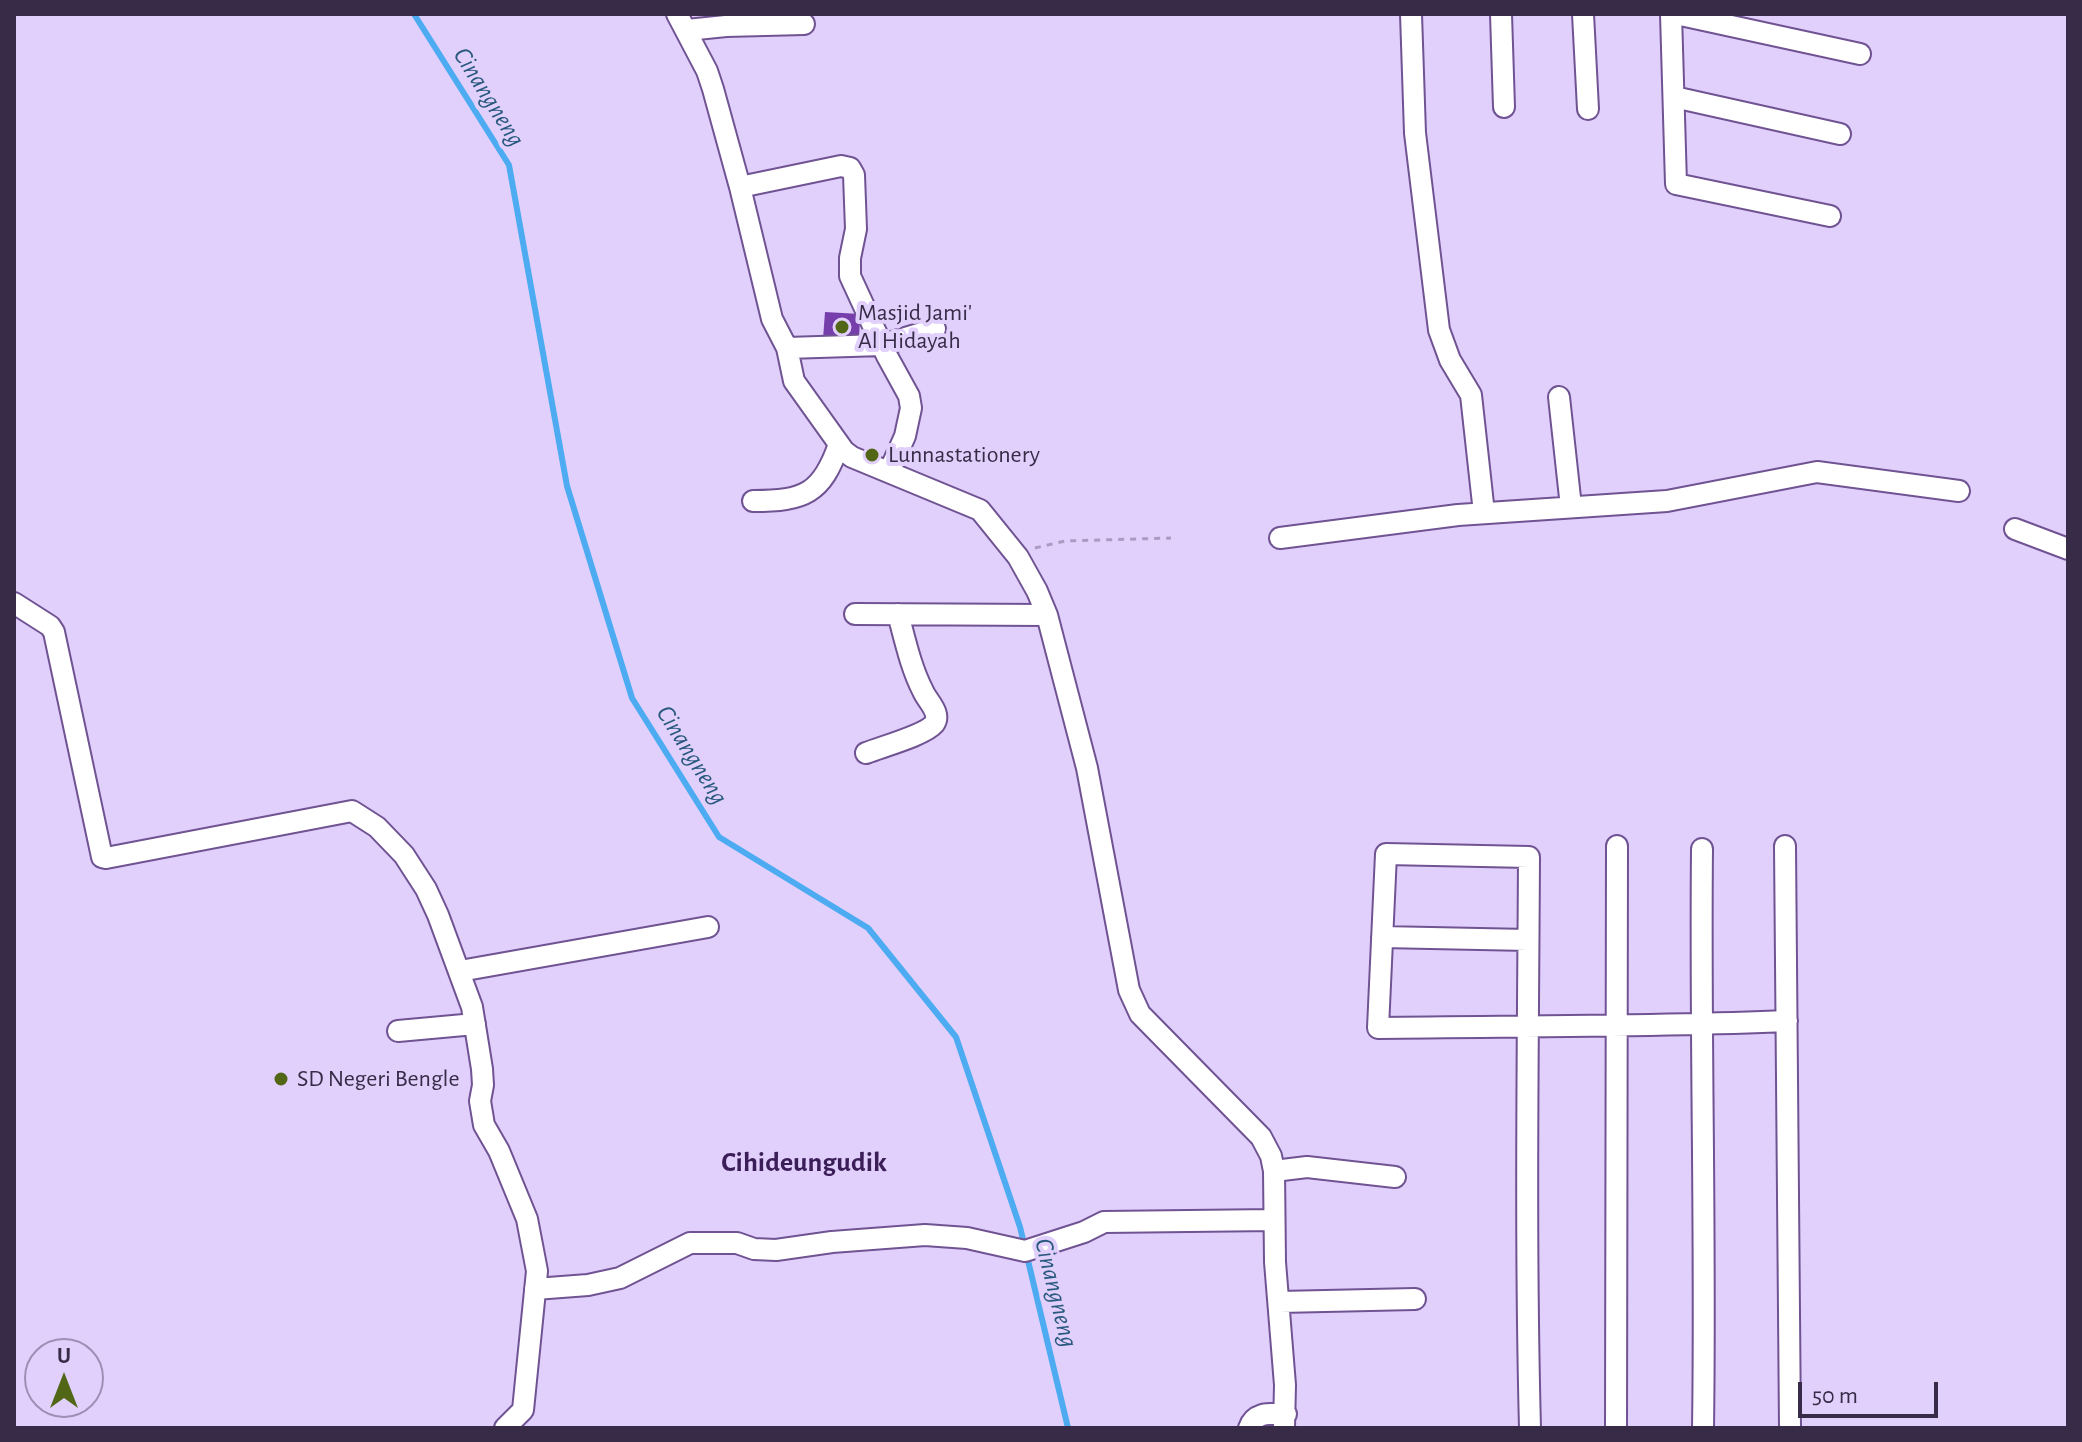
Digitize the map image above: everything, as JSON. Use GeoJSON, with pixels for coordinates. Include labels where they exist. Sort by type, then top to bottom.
{"type":"FeatureCollection","features":[{"type":"Feature","properties":{"kind":"street"},"geometry":{"type":"LineString","coordinates":[[1411,14],[1415,133],[1439,330],[1450,360],[1471,395],[1484,513]]}},
{"type":"Feature","properties":{"kind":"street"},"geometry":{"type":"LineString","coordinates":[[1501,14],[1504,107]]}},
{"type":"Feature","properties":{"kind":"street"},"geometry":{"type":"LineString","coordinates":[[1583,14],[1588,109]]}},
{"type":"Feature","properties":{"kind":"street"},"geometry":{"type":"LineString","coordinates":[[1830,216],[1676,184],[1674,14],[1860,54]]}},
{"type":"Feature","properties":{"kind":"street"},"geometry":{"type":"LineString","coordinates":[[682,22],[726,26],[804,24]]}},
{"type":"Feature","properties":{"kind":"street"},"geometry":{"type":"LineString","coordinates":[[682,22],[707,71],[740,187],[772,319],[787,348],[794,381],[839,444],[852,457],[974,506],[1018,557],[1047,615],[1087,768],[1126,977],[1134,1002],[1140,1014],[1264,1140],[1274,1171],[1273,1220],[1285,1421],[1259,1416],[1252,1420],[1249,1428]]}},
{"type":"Feature","properties":{"kind":"street"},"geometry":{"type":"LineString","coordinates":[[1674,97],[1840,134]]}},
{"type":"Feature","properties":{"kind":"street"},"geometry":{"type":"LineString","coordinates":[[740,187],[841,166],[850,168],[855,186],[856,229],[850,276],[909,396],[911,408],[905,436],[889,472]]}},
{"type":"Feature","properties":{"kind":"street"},"geometry":{"type":"LineString","coordinates":[[787,348],[882,345],[935,329]]}},
{"type":"Feature","properties":{"kind":"street"},"geometry":{"type":"LineString","coordinates":[[1559,397],[1571,507]]}},
{"type":"Feature","properties":{"kind":"street"},"geometry":{"type":"LineString","coordinates":[[753,501],[785,501],[815,487],[831,467],[839,444]]}},
{"type":"Feature","properties":{"kind":"street"},"geometry":{"type":"LineString","coordinates":[[1280,538],[1484,513],[1667,501],[1817,472],[1959,491]]}},
{"type":"Feature","properties":{"kind":"street"},"geometry":{"type":"LineString","coordinates":[[2015,529],[2068,549]]}},
{"type":"Feature","properties":{"kind":"street"},"geometry":{"type":"LineString","coordinates":[[14,603],[50,626],[54,632],[102,857],[352,811],[377,827],[404,855],[426,889],[460,971],[475,1024],[483,1085],[481,1115],[527,1219],[537,1271],[523,1410],[505,1428]]}},
{"type":"Feature","properties":{"kind":"street"},"geometry":{"type":"LineString","coordinates":[[855,614],[1047,615]]}},
{"type":"Feature","properties":{"kind":"street"},"geometry":{"type":"LineString","coordinates":[[866,753],[933,726],[936,719],[922,690],[898,614]]}},
{"type":"Feature","properties":{"kind":"street"},"geometry":{"type":"LineString","coordinates":[[1616,1428],[1617,846]]}},
{"type":"Feature","properties":{"kind":"street"},"geometry":{"type":"LineString","coordinates":[[1785,846],[1790,1428]]}},
{"type":"Feature","properties":{"kind":"street"},"geometry":{"type":"LineString","coordinates":[[1702,849],[1700,1025],[1706,1363],[1703,1428]]}},
{"type":"Feature","properties":{"kind":"street"},"geometry":{"type":"LineString","coordinates":[[1530,1428],[1528,1026],[1529,857],[1386,854],[1378,1028],[1528,1026],[1617,1025],[1700,1025],[1787,1021]]}},
{"type":"Feature","properties":{"kind":"street"},"geometry":{"type":"LineString","coordinates":[[460,971],[708,927]]}},
{"type":"Feature","properties":{"kind":"street"},"geometry":{"type":"LineString","coordinates":[[1382,937],[1528,940]]}},
{"type":"Feature","properties":{"kind":"street"},"geometry":{"type":"LineString","coordinates":[[398,1031],[475,1024]]}},
{"type":"Feature","properties":{"kind":"street"},"geometry":{"type":"LineString","coordinates":[[1274,1171],[1307,1167],[1395,1177]]}},
{"type":"Feature","properties":{"kind":"street"},"geometry":{"type":"LineString","coordinates":[[535,1289],[588,1285],[620,1278],[690,1243],[737,1243],[754,1249],[776,1250],[925,1235],[967,1238],[1025,1251],[1104,1222],[1273,1220]]}},
{"type":"Feature","properties":{"kind":"street"},"geometry":{"type":"LineString","coordinates":[[1280,1302],[1415,1299]]}},
{"type":"Feature","properties":{"kind":"path"},"geometry":{"type":"LineString","coordinates":[[1018,557],[1038,547],[1065,541],[1171,538]]}},
{"type":"Feature","properties":{"kind":"building","name":"Masjid Jami' Al Hidayah"},"geometry":{"type":"Polygon","coordinates":[[[825,312],[860,314],[859,342],[823,339],[825,312]]]}},
{"type":"Feature","properties":{"kind":"waterway","name":"Cinangneng"},"geometry":{"type":"LineString","coordinates":[[414,14],[509,165],[567,486],[632,698],[719,837],[868,928],[956,1037],[1020,1227],[1068,1428]]}},
{"type":"Feature","properties":{"kind":"place","name":"Masjid Jami' Al Hidayah"},"geometry":{"type":"Point","coordinates":[842,327]}},
{"type":"Feature","properties":{"kind":"place","name":"Lunnastationery"},"geometry":{"type":"Point","coordinates":[872,455]}},
{"type":"Feature","properties":{"kind":"place","name":"SD Negeri Bengle"},"geometry":{"type":"Point","coordinates":[281,1079]}},
{"type":"Feature","properties":{"kind":"district","name":"Cihideungudik"},"geometry":{"type":"Point","coordinates":[804,1163]}}]}
